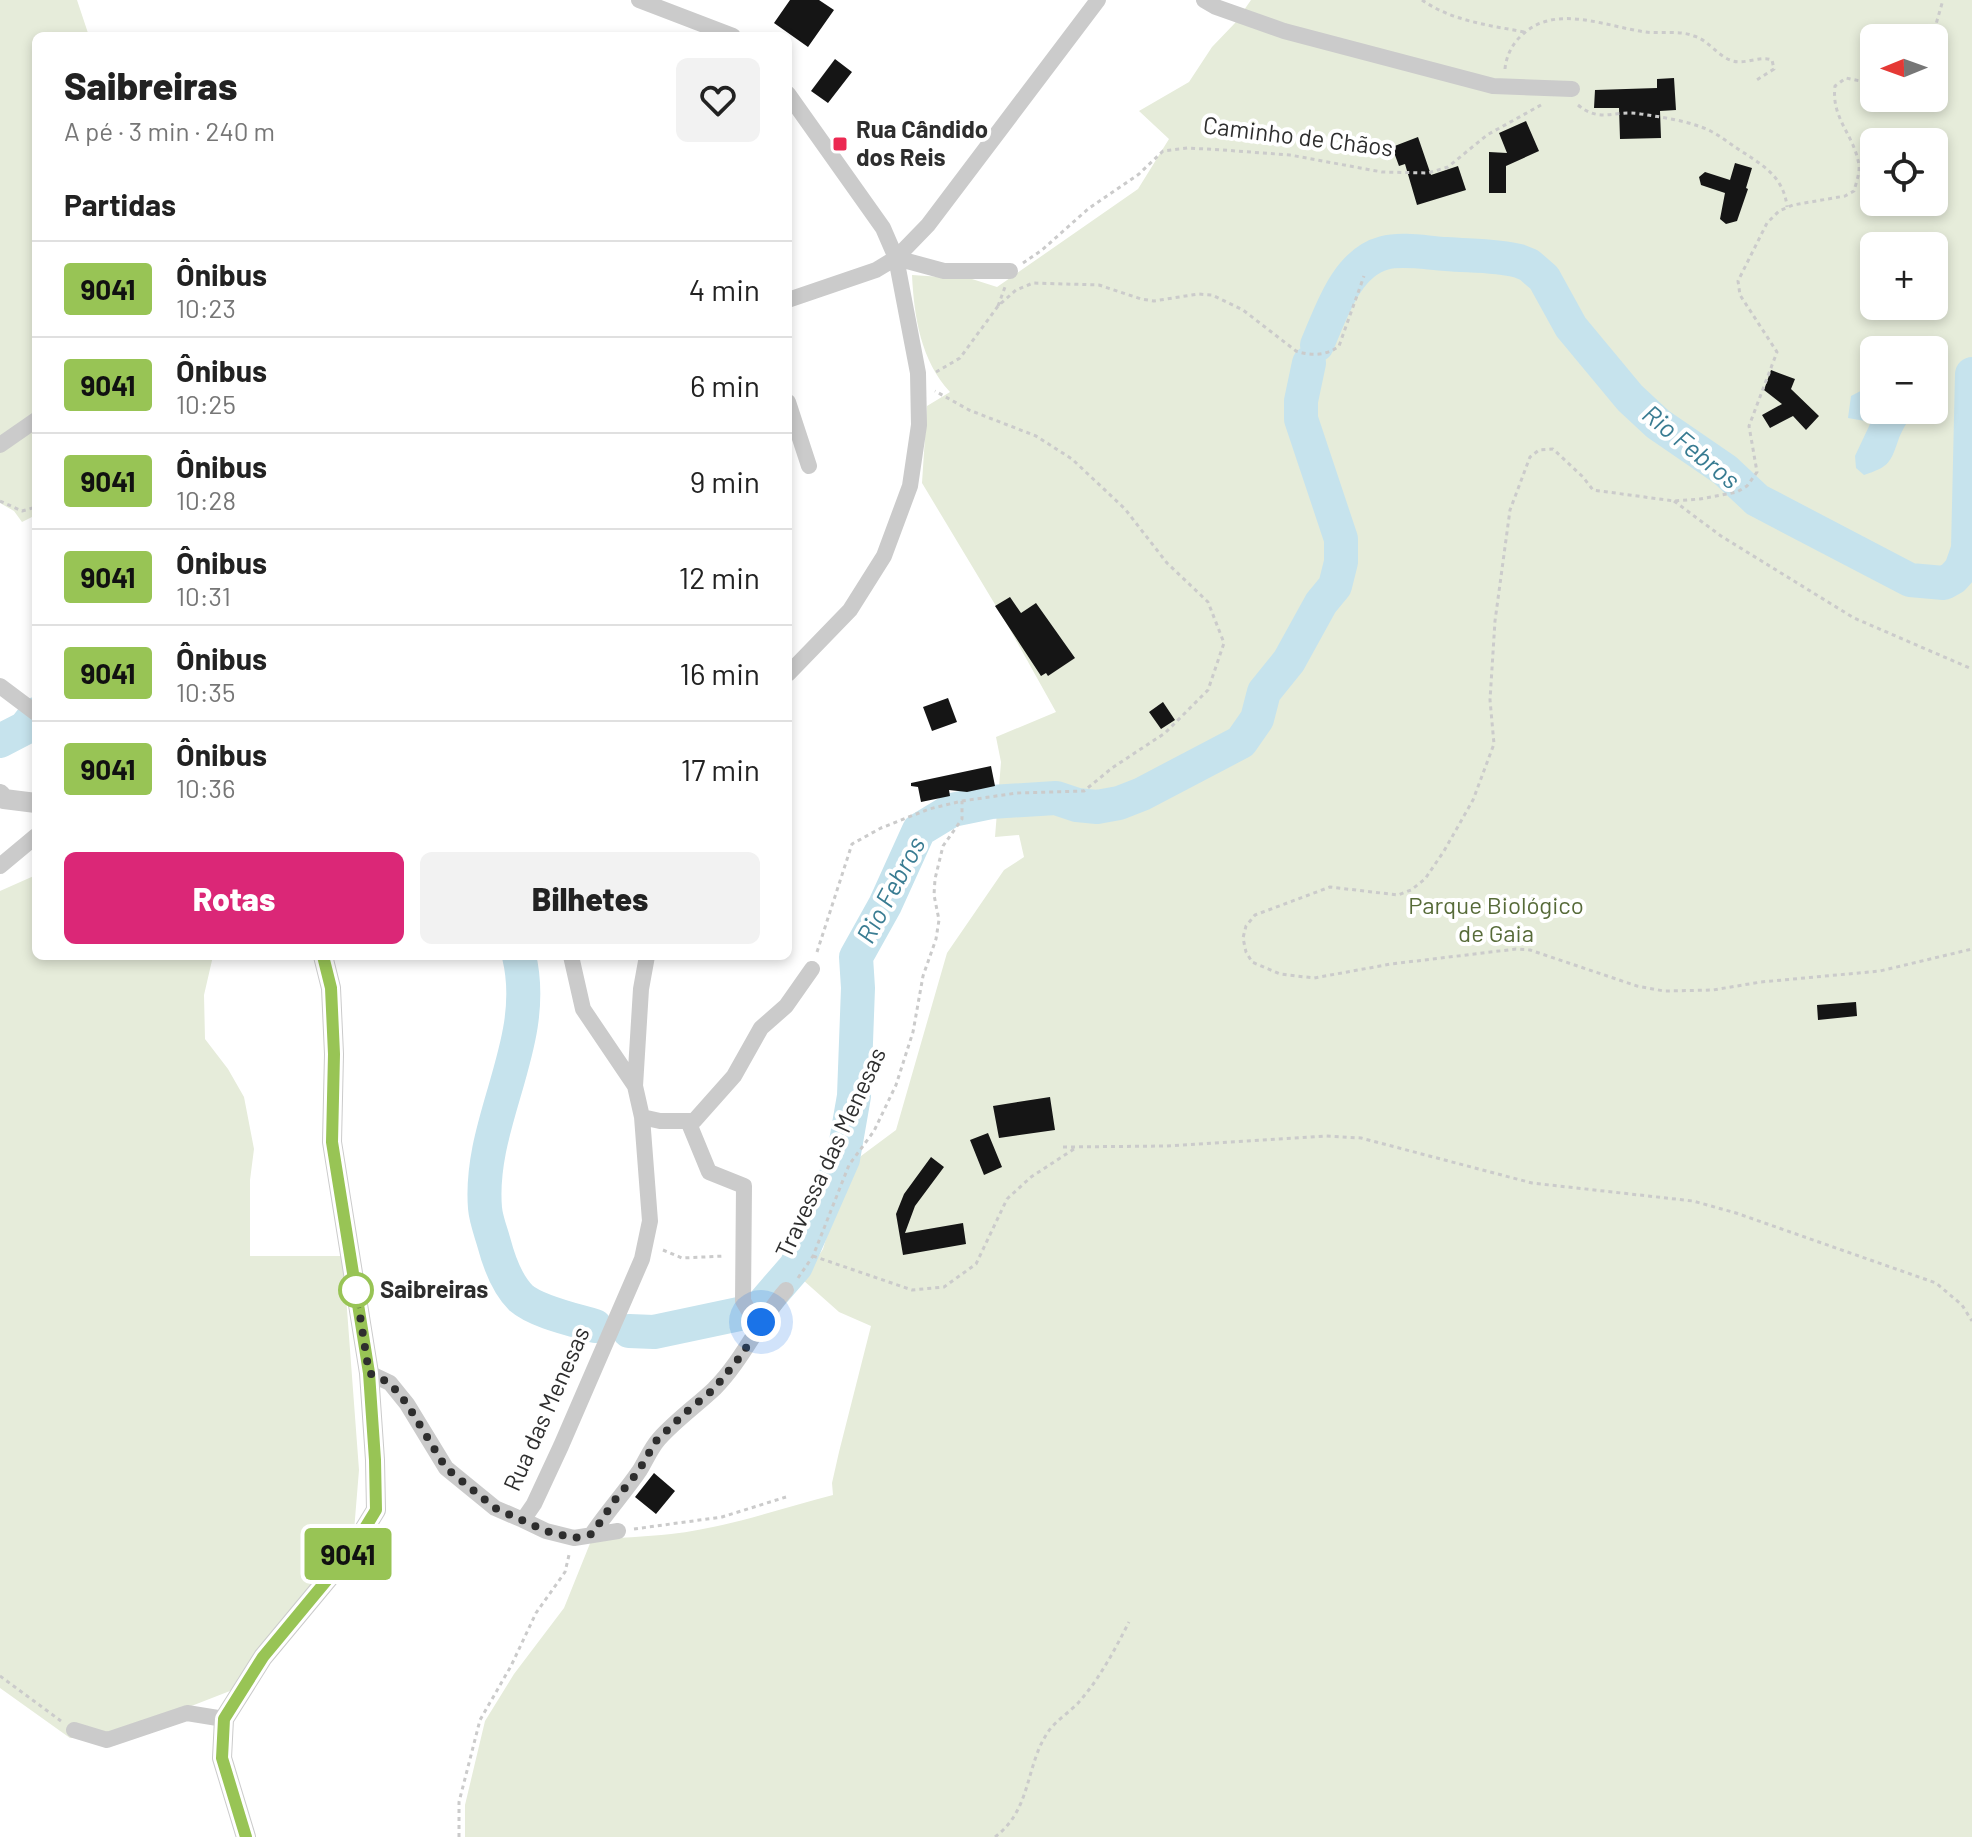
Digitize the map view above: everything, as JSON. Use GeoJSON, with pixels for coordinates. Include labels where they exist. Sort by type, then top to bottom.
{"type":"FeatureCollection","features":[{"type":"Feature","properties":{"kind":"street"},"geometry":{"type":"LineString","coordinates":[[639,0],[723,32]]}},
{"type":"Feature","properties":{"kind":"street"},"geometry":{"type":"LineString","coordinates":[[792,299],[876,270],[896,258],[928,225],[1098,0]]}},
{"type":"Feature","properties":{"kind":"street"},"geometry":{"type":"LineString","coordinates":[[1204,0],[1284,31],[1493,86],[1572,89]]}},
{"type":"Feature","properties":{"kind":"street"},"geometry":{"type":"LineString","coordinates":[[792,100],[883,228],[896,258],[918,381],[919,425],[910,486],[884,556],[850,610],[792,670]]}},
{"type":"Feature","properties":{"kind":"street"},"geometry":{"type":"LineString","coordinates":[[896,258],[944,271],[1010,271]]}},
{"type":"Feature","properties":{"kind":"street"},"geometry":{"type":"LineString","coordinates":[[792,414],[809,466]]}},
{"type":"Feature","properties":{"kind":"street"},"geometry":{"type":"LineString","coordinates":[[0,445],[32,423]]}},
{"type":"Feature","properties":{"kind":"street"},"geometry":{"type":"LineString","coordinates":[[0,686],[32,710]]}},
{"type":"Feature","properties":{"kind":"street"},"geometry":{"type":"LineString","coordinates":[[0,794],[4,799],[32,802]]}},
{"type":"Feature","properties":{"kind":"street"},"geometry":{"type":"LineString","coordinates":[[0,866],[32,839]]}},
{"type":"Feature","properties":{"kind":"street"},"geometry":{"type":"LineString","coordinates":[[246,1837],[222,1758],[224,1719],[263,1657],[351,1551],[376,1510],[369,1373],[332,1142],[334,1054],[331,988],[324,960]]}},
{"type":"Feature","properties":{"kind":"street"},"geometry":{"type":"LineString","coordinates":[[572,960],[583,1009],[635,1086]]}},
{"type":"Feature","properties":{"kind":"street"},"geometry":{"type":"LineString","coordinates":[[646,960],[641,989],[635,1086],[642,1117],[660,1121],[694,1121],[710,1105],[734,1076],[761,1028],[786,1006],[812,969]]}},
{"type":"Feature","properties":{"kind":"street","name":"Rua das Menesas"},"geometry":{"type":"LineString","coordinates":[[369,1373],[390,1383],[407,1404],[446,1468],[495,1508],[523,1520],[534,1504],[561,1446],[642,1259],[650,1221],[642,1117]]}},
{"type":"Feature","properties":{"kind":"street"},"geometry":{"type":"LineString","coordinates":[[688,1121],[709,1172],[744,1186],[743,1301],[757,1320]]}},
{"type":"Feature","properties":{"kind":"street","name":"Travessa das Menesas"},"geometry":{"type":"LineString","coordinates":[[592,1534],[638,1472],[656,1441],[714,1389],[743,1353],[757,1320],[786,1290]]}},
{"type":"Feature","properties":{"kind":"street"},"geometry":{"type":"LineString","coordinates":[[523,1520],[546,1531],[574,1538],[618,1531]]}},
{"type":"Feature","properties":{"kind":"street"},"geometry":{"type":"LineString","coordinates":[[74,1730],[107,1740],[187,1713],[224,1719]]}},
{"type":"Feature","properties":{"kind":"path"},"geometry":{"type":"LineString","coordinates":[[1422,0],[1437,11],[1467,21],[1524,32]]}},
{"type":"Feature","properties":{"kind":"path"},"geometry":{"type":"LineString","coordinates":[[1936,24],[1943,0]]}},
{"type":"Feature","properties":{"kind":"path"},"geometry":{"type":"LineString","coordinates":[[1493,86],[1503,79],[1506,60],[1515,41],[1532,24],[1542,20],[1577,19],[1645,32],[1694,35],[1730,60],[1770,59],[1774,69],[1755,81]]}},
{"type":"Feature","properties":{"kind":"path"},"geometry":{"type":"LineString","coordinates":[[1860,81],[1846,78],[1835,86],[1833,101],[1860,168],[1854,191],[1779,211],[1767,223],[1738,281],[1740,295],[1777,352],[1749,426],[1757,472],[1747,486],[1737,492],[1674,501],[1593,490],[1553,449],[1539,450],[1530,457],[1510,510],[1495,621],[1490,700],[1494,744],[1473,800],[1444,851],[1425,879],[1411,890],[1398,895],[1330,887],[1255,915],[1246,926],[1243,938],[1252,962],[1280,974],[1314,978],[1391,964],[1516,949],[1530,950],[1637,986],[1677,991],[1713,990],[1773,980],[1880,971],[1972,949]]}},
{"type":"Feature","properties":{"kind":"path"},"geometry":{"type":"LineString","coordinates":[[1572,89],[1578,106],[1592,114],[1603,117],[1639,113],[1706,128],[1766,167],[1780,184],[1787,207]]}},
{"type":"Feature","properties":{"kind":"path","name":"Caminho de Chãos"},"geometry":{"type":"LineString","coordinates":[[1010,271],[1042,250],[1088,209],[1139,174],[1163,151],[1188,148],[1290,155],[1382,172],[1428,173],[1448,167],[1487,135],[1544,104]]}},
{"type":"Feature","properties":{"kind":"path"},"geometry":{"type":"LineString","coordinates":[[918,381],[960,358],[998,306],[1024,285],[1099,285],[1154,301],[1186,295],[1212,295],[1243,310],[1288,347],[1304,354],[1318,354],[1332,352],[1339,346],[1364,276]]}},
{"type":"Feature","properties":{"kind":"path"},"geometry":{"type":"LineString","coordinates":[[812,969],[852,844],[881,828],[929,809],[962,801],[1017,793],[1084,791],[1165,733],[1208,690],[1224,643],[1208,602],[1167,563],[1125,509],[1072,459],[1036,436],[969,410],[918,381]]}},
{"type":"Feature","properties":{"kind":"path"},"geometry":{"type":"LineString","coordinates":[[0,501],[22,511],[32,508]]}},
{"type":"Feature","properties":{"kind":"path"},"geometry":{"type":"LineString","coordinates":[[1674,501],[1721,536],[1854,618],[1972,669]]}},
{"type":"Feature","properties":{"kind":"path","name":"Travessa das Menesas"},"geometry":{"type":"LineString","coordinates":[[786,1290],[803,1273],[813,1256],[849,1165],[874,1131],[896,1085],[913,1032],[923,976],[936,939],[939,920],[934,895],[935,879],[943,846],[962,819],[962,801]]}},
{"type":"Feature","properties":{"kind":"path"},"geometry":{"type":"LineString","coordinates":[[1063,1147],[1166,1146],[1325,1136],[1361,1138],[1532,1183],[1693,1201],[1750,1217],[1936,1283],[1962,1305],[1972,1321]]}},
{"type":"Feature","properties":{"kind":"path"},"geometry":{"type":"LineString","coordinates":[[813,1256],[912,1290],[944,1287],[976,1264],[1007,1199],[1031,1177],[1078,1147]]}},
{"type":"Feature","properties":{"kind":"path"},"geometry":{"type":"LineString","coordinates":[[650,1221],[663,1251],[696,1259],[742,1255]]}},
{"type":"Feature","properties":{"kind":"path"},"geometry":{"type":"LineString","coordinates":[[618,1531],[722,1517],[786,1497]]}},
{"type":"Feature","properties":{"kind":"path"},"geometry":{"type":"LineString","coordinates":[[459,1837],[459,1802],[480,1720],[511,1666],[536,1613],[565,1572],[574,1538]]}},
{"type":"Feature","properties":{"kind":"path"},"geometry":{"type":"LineString","coordinates":[[995,1837],[1024,1801],[1048,1731],[1073,1709],[1100,1676],[1129,1622]]}},
{"type":"Feature","properties":{"kind":"path"},"geometry":{"type":"LineString","coordinates":[[0,1676],[74,1730]]}},
{"type":"Feature","properties":{"kind":"green space"},"geometry":{"type":"Polygon","coordinates":[[[0,0],[77,0],[88,32],[32,32],[32,517],[22,522],[14,511],[0,503],[0,0]]]}},
{"type":"Feature","properties":{"kind":"green space","name":"Parque Biológico de Gaia"},"geometry":{"type":"Polygon","coordinates":[[[1251,0],[1972,0],[1972,1837],[465,1837],[465,1805],[485,1721],[514,1674],[564,1608],[591,1541],[712,1527],[833,1495],[832,1483],[871,1326],[839,1312],[803,1280],[823,1249],[849,1174],[861,1156],[896,1130],[947,953],[1004,870],[1024,857],[1019,835],[995,837],[1001,762],[996,737],[1056,712],[922,483],[927,406],[950,392],[932,367],[921,338],[912,275],[972,279],[997,287],[1138,189],[1169,139],[1139,111],[1189,82],[1212,47],[1251,0]]]}},
{"type":"Feature","properties":{"kind":"green space"},"geometry":{"type":"Polygon","coordinates":[[[32,877],[32,960],[212,960],[204,995],[205,1039],[244,1097],[254,1149],[250,1180],[250,1256],[343,1256],[359,1470],[354,1531],[235,1689],[112,1737],[70,1738],[0,1688],[0,891],[32,877]]]}},
{"type":"Feature","properties":{"kind":"water"},"geometry":{"type":"Polygon","coordinates":[[[1860,391],[1860,420],[1848,418],[1851,396],[1860,391]]]}},
{"type":"Feature","properties":{"kind":"water"},"geometry":{"type":"Polygon","coordinates":[[[1870,424],[1906,424],[1890,460],[1883,467],[1864,475],[1856,468],[1855,456],[1870,424]]]}},
{"type":"Feature","properties":{"kind":"building"},"geometry":{"type":"Polygon","coordinates":[[[790,0],[819,0],[834,10],[808,47],[792,36],[792,32],[774,23],[790,0]]]}},
{"type":"Feature","properties":{"kind":"building"},"geometry":{"type":"Polygon","coordinates":[[[835,59],[852,72],[828,103],[811,91],[835,59]]]}},
{"type":"Feature","properties":{"kind":"building"},"geometry":{"type":"Polygon","coordinates":[[[1674,78],[1676,110],[1660,111],[1661,138],[1620,139],[1619,108],[1594,108],[1595,90],[1657,88],[1657,79],[1674,78]]]}},
{"type":"Feature","properties":{"kind":"building"},"geometry":{"type":"Polygon","coordinates":[[[1526,121],[1539,151],[1506,166],[1506,193],[1489,193],[1489,152],[1507,153],[1499,133],[1526,121]]]}},
{"type":"Feature","properties":{"kind":"building"},"geometry":{"type":"Polygon","coordinates":[[[1418,137],[1431,175],[1458,166],[1466,190],[1417,205],[1405,164],[1399,166],[1392,147],[1418,137]]]}},
{"type":"Feature","properties":{"kind":"building"},"geometry":{"type":"Polygon","coordinates":[[[1735,163],[1752,168],[1737,221],[1726,224],[1720,219],[1725,193],[1701,185],[1699,177],[1705,172],[1730,180],[1735,163]]]}},
{"type":"Feature","properties":{"kind":"building"},"geometry":{"type":"Polygon","coordinates":[[[1771,370],[1795,379],[1791,389],[1819,416],[1806,430],[1793,416],[1770,428],[1762,415],[1782,404],[1764,390],[1771,370]]]}},
{"type":"Feature","properties":{"kind":"building"},"geometry":{"type":"Polygon","coordinates":[[[1010,597],[1021,613],[1036,603],[1075,658],[1048,676],[1046,673],[1041,676],[995,606],[1010,597]]]}},
{"type":"Feature","properties":{"kind":"building"},"geometry":{"type":"Polygon","coordinates":[[[948,698],[957,722],[932,731],[923,707],[948,698]]]}},
{"type":"Feature","properties":{"kind":"building"},"geometry":{"type":"Polygon","coordinates":[[[1163,702],[1175,720],[1161,729],[1149,712],[1163,702]]]}},
{"type":"Feature","properties":{"kind":"building"},"geometry":{"type":"Polygon","coordinates":[[[991,766],[995,786],[967,792],[949,790],[950,796],[921,802],[918,787],[911,786],[911,783],[991,766]]]}},
{"type":"Feature","properties":{"kind":"building"},"geometry":{"type":"Polygon","coordinates":[[[1856,1002],[1857,1016],[1818,1020],[1817,1005],[1856,1002]]]}},
{"type":"Feature","properties":{"kind":"building"},"geometry":{"type":"Polygon","coordinates":[[[1050,1097],[1055,1130],[999,1138],[993,1106],[1050,1097]]]}},
{"type":"Feature","properties":{"kind":"building"},"geometry":{"type":"Polygon","coordinates":[[[988,1133],[1002,1167],[984,1175],[970,1140],[988,1133]]]}},
{"type":"Feature","properties":{"kind":"building"},"geometry":{"type":"Polygon","coordinates":[[[931,1157],[944,1167],[915,1206],[905,1233],[963,1223],[966,1244],[903,1255],[896,1214],[904,1194],[931,1157]]]}},
{"type":"Feature","properties":{"kind":"building"},"geometry":{"type":"Polygon","coordinates":[[[654,1473],[675,1491],[656,1514],[635,1497],[654,1473]]]}},
{"type":"Feature","properties":{"kind":"waterway","name":"Rio Febros"},"geometry":{"type":"LineString","coordinates":[[1317,345],[1334,304],[1350,278],[1359,267],[1384,253],[1415,251],[1519,261],[1544,278],[1571,327],[1630,398],[1658,424],[1725,470],[1757,500],[1910,580],[1944,583],[1961,569],[1968,549],[1972,374]]}},
{"type":"Feature","properties":{"kind":"waterway","name":"Rio Febros"},"geometry":{"type":"LineString","coordinates":[[629,1331],[654,1332],[758,1310],[796,1266],[843,1159],[854,1096],[858,988],[856,957],[885,905],[919,830],[952,810],[991,802],[1056,798],[1097,807],[1119,803],[1241,742],[1257,719],[1264,692],[1289,661],[1321,603],[1335,586],[1341,562],[1341,539],[1301,419],[1301,401],[1309,363]]}},
{"type":"Feature","properties":{"kind":"waterway","name":"Rio Febros"},"geometry":{"type":"LineString","coordinates":[[0,741],[25,728],[32,719]]}},
{"type":"Feature","properties":{"kind":"waterway","name":"Rio Febros"},"geometry":{"type":"LineString","coordinates":[[520,960],[522,1020],[490,1144],[485,1176],[486,1217],[504,1272],[521,1298],[546,1311],[595,1326]]}},
{"type":"Feature","properties":{"kind":"bus line","name":"9041"},"geometry":{"type":"LineString","coordinates":[[246,1837],[222,1758],[224,1719],[263,1657],[351,1551],[376,1510],[369,1373],[332,1142],[334,1054],[331,988],[324,960]]}},
{"type":"Feature","properties":{"kind":"place","name":"Rua Cândido dos Reis"},"geometry":{"type":"Point","coordinates":[840,144]}},
{"type":"Feature","properties":{"kind":"place","name":"Saibreiras"},"geometry":{"type":"Point","coordinates":[356,1290]}},
{"type":"Feature","properties":{"kind":"route"},"geometry":{"type":"LineString","coordinates":[[356,1290],[369,1373],[390,1383],[407,1404],[446,1468],[495,1508],[546,1531],[574,1538],[592,1534],[638,1472],[656,1441],[714,1389],[743,1353],[761,1322]]}}]}
